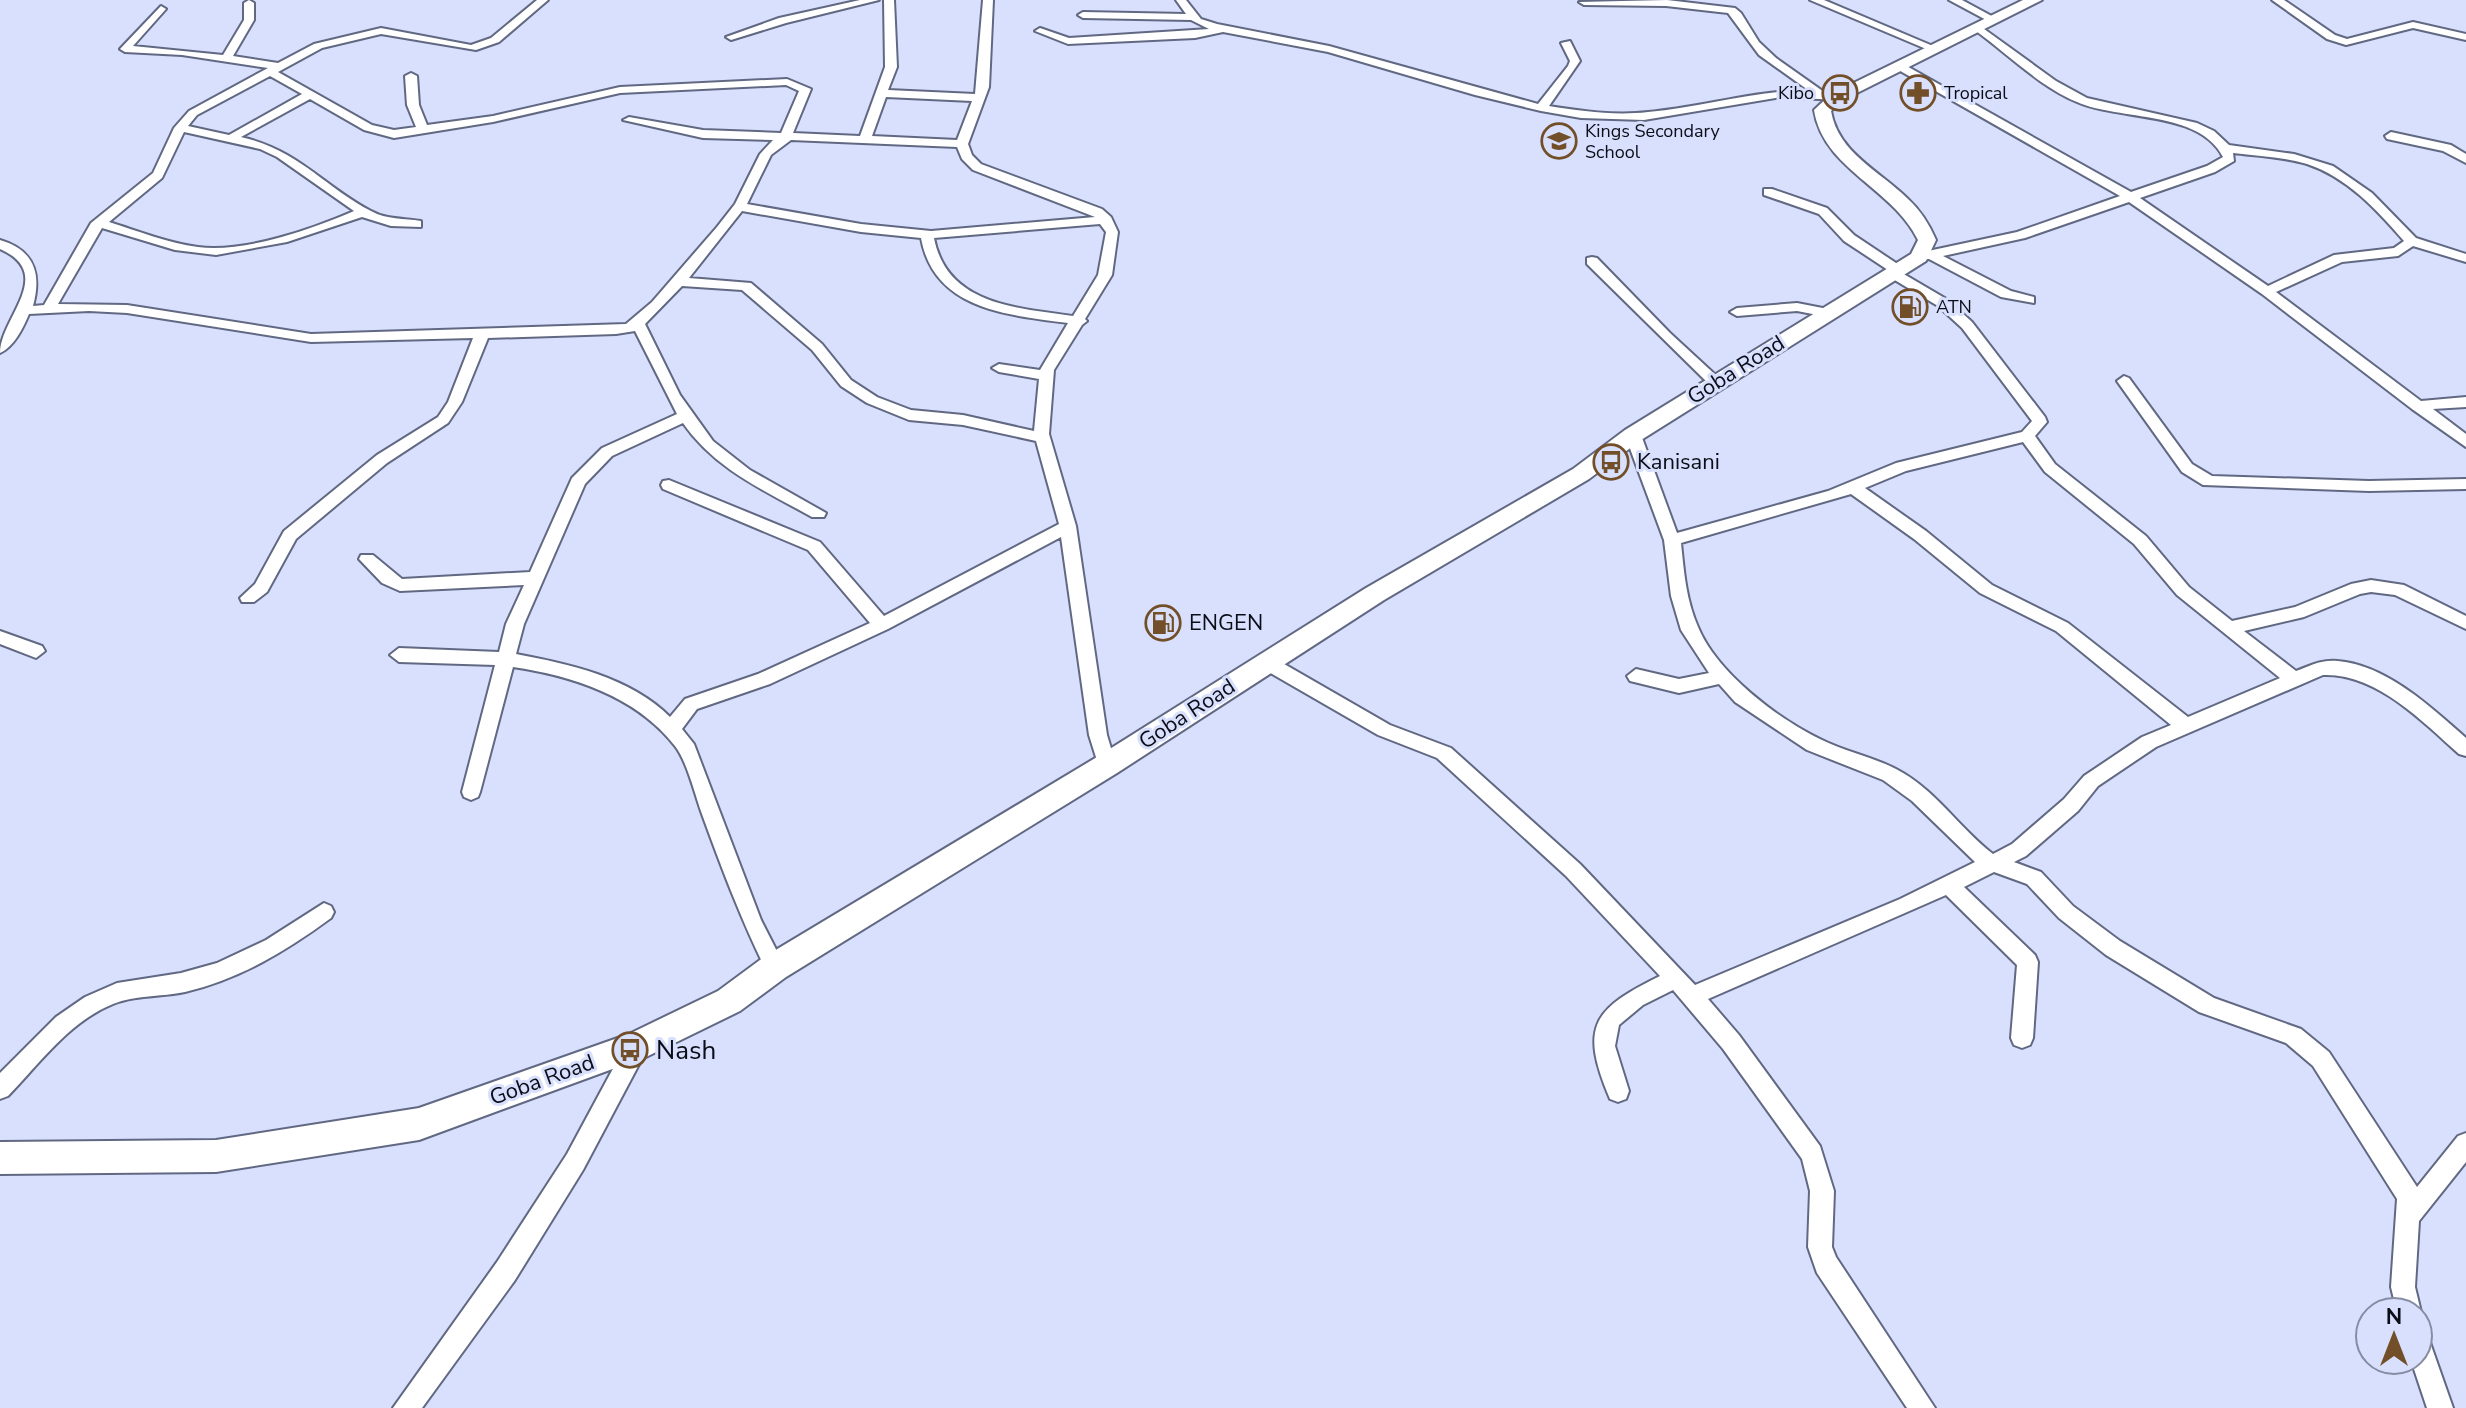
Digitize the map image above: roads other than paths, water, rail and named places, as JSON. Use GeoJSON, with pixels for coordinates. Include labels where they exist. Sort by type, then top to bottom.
{"type":"FeatureCollection","features":[{"type":"Feature","properties":{"kind":"main road"},"geometry":{"type":"LineString","coordinates":[[1911,264],[1927,240],[1916,216],[1902,199],[1833,144],[1824,131],[1822,110],[1828,95],[1899,66],[2035,0]]}},
{"type":"Feature","properties":{"kind":"main road","name":"Goba Road"},"geometry":{"type":"LineString","coordinates":[[0,1158],[216,1156],[419,1124],[637,1046],[729,1001],[775,967],[1107,765],[1266,662],[1581,474],[1633,435],[1911,264]]}},
{"type":"Feature","properties":{"kind":"street"},"geometry":{"type":"LineString","coordinates":[[49,309],[74,260],[99,223],[158,175],[180,128],[196,111],[306,51],[372,31],[462,48],[485,45],[543,0]]}},
{"type":"Feature","properties":{"kind":"street"},"geometry":{"type":"LineString","coordinates":[[731,37],[783,20],[874,0]]}},
{"type":"Feature","properties":{"kind":"street"},"geometry":{"type":"LineString","coordinates":[[864,141],[891,63],[889,0]]}},
{"type":"Feature","properties":{"kind":"street"},"geometry":{"type":"LineString","coordinates":[[988,0],[981,98],[962,144],[967,158],[981,170],[1098,212],[1107,220],[1112,235],[1105,275],[1080,321],[1052,361],[1047,376],[1042,438],[1068,526],[1098,735],[1107,765]]}},
{"type":"Feature","properties":{"kind":"street"},"geometry":{"type":"LineString","coordinates":[[1181,0],[1193,17]]}},
{"type":"Feature","properties":{"kind":"street"},"geometry":{"type":"LineString","coordinates":[[1815,0],[1935,49]]}},
{"type":"Feature","properties":{"kind":"street"},"geometry":{"type":"LineString","coordinates":[[1954,0],[2071,95],[2093,104],[2190,124],[2210,134],[2227,148],[2302,160],[2328,169],[2378,204],[2411,241],[2466,258]]}},
{"type":"Feature","properties":{"kind":"street"},"geometry":{"type":"LineString","coordinates":[[2277,0],[2331,37],[2346,42],[2413,25],[2466,37]]}},
{"type":"Feature","properties":{"kind":"street"},"geometry":{"type":"LineString","coordinates":[[1584,2],[1705,5],[1731,10],[1740,16],[1746,33],[1756,46],[1828,95]]}},
{"type":"Feature","properties":{"kind":"street"},"geometry":{"type":"LineString","coordinates":[[225,60],[249,20],[249,3]]}},
{"type":"Feature","properties":{"kind":"street"},"geometry":{"type":"LineString","coordinates":[[26,310],[127,309],[285,336],[616,330],[638,323],[740,207],[771,148],[785,137],[805,89],[795,83],[780,82],[620,90],[493,119],[394,134],[376,131],[276,70],[190,53],[125,49],[161,9]]}},
{"type":"Feature","properties":{"kind":"street"},"geometry":{"type":"LineString","coordinates":[[1083,15],[1193,17],[1222,29],[1344,53],[1541,108],[1634,117],[1698,110],[1772,92],[1828,95]]}},
{"type":"Feature","properties":{"kind":"street"},"geometry":{"type":"LineString","coordinates":[[1040,31],[1068,41],[1195,35],[1222,29]]}},
{"type":"Feature","properties":{"kind":"street"},"geometry":{"type":"LineString","coordinates":[[1541,108],[1575,64],[1566,43]]}},
{"type":"Feature","properties":{"kind":"street"},"geometry":{"type":"LineString","coordinates":[[1899,66],[2130,197],[2267,291],[2466,442]]}},
{"type":"Feature","properties":{"kind":"street"},"geometry":{"type":"LineString","coordinates":[[411,76],[413,105],[423,130]]}},
{"type":"Feature","properties":{"kind":"street"},"geometry":{"type":"LineString","coordinates":[[882,93],[981,98]]}},
{"type":"Feature","properties":{"kind":"street"},"geometry":{"type":"LineString","coordinates":[[233,137],[311,94]]}},
{"type":"Feature","properties":{"kind":"street"},"geometry":{"type":"LineString","coordinates":[[629,120],[691,132],[962,144]]}},
{"type":"Feature","properties":{"kind":"street"},"geometry":{"type":"LineString","coordinates":[[180,128],[233,137],[281,154],[363,212],[384,221],[416,224]]}},
{"type":"Feature","properties":{"kind":"street"},"geometry":{"type":"LineString","coordinates":[[2391,136],[2447,148],[2466,159]]}},
{"type":"Feature","properties":{"kind":"street"},"geometry":{"type":"LineString","coordinates":[[1911,264],[2020,235],[2211,169],[2229,160],[2227,148]]}},
{"type":"Feature","properties":{"kind":"street"},"geometry":{"type":"LineString","coordinates":[[1768,192],[1823,211],[1849,238],[1911,264],[2029,300]]}},
{"type":"Feature","properties":{"kind":"street"},"geometry":{"type":"LineString","coordinates":[[740,207],[927,234],[1107,220]]}},
{"type":"Feature","properties":{"kind":"street"},"geometry":{"type":"LineString","coordinates":[[99,223],[199,251],[218,252],[311,229],[363,212]]}},
{"type":"Feature","properties":{"kind":"street"},"geometry":{"type":"LineString","coordinates":[[927,234],[928,256],[962,295],[984,303],[1080,321]]}},
{"type":"Feature","properties":{"kind":"street"},"geometry":{"type":"LineString","coordinates":[[2267,291],[2339,258],[2398,252],[2411,241]]}},
{"type":"Feature","properties":{"kind":"street"},"geometry":{"type":"LineString","coordinates":[[0,244],[30,262],[32,291],[26,310],[0,349]]}},
{"type":"Feature","properties":{"kind":"street"},"geometry":{"type":"LineString","coordinates":[[1592,261],[1716,383]]}},
{"type":"Feature","properties":{"kind":"street"},"geometry":{"type":"LineString","coordinates":[[1672,540],[1744,523],[1781,508],[1854,488],[1901,467],[2027,436],[2040,422],[1991,353],[1911,264]]}},
{"type":"Feature","properties":{"kind":"street"},"geometry":{"type":"LineString","coordinates":[[675,281],[746,286],[817,347],[846,383],[872,400],[909,415],[963,420],[1042,438]]}},
{"type":"Feature","properties":{"kind":"street"},"geometry":{"type":"LineString","coordinates":[[1737,312],[1797,307],[1828,313]]}},
{"type":"Feature","properties":{"kind":"street"},"geometry":{"type":"LineString","coordinates":[[638,323],[658,367],[687,415],[721,457],[818,513]]}},
{"type":"Feature","properties":{"kind":"street"},"geometry":{"type":"LineString","coordinates":[[248,598],[261,588],[271,563],[290,535],[375,464],[443,420],[455,402],[482,334]]}},
{"type":"Feature","properties":{"kind":"street"},"geometry":{"type":"LineString","coordinates":[[999,368],[1047,376]]}},
{"type":"Feature","properties":{"kind":"street"},"geometry":{"type":"LineString","coordinates":[[2124,381],[2187,468],[2209,481],[2381,486],[2466,484]]}},
{"type":"Feature","properties":{"kind":"street"},"geometry":{"type":"LineString","coordinates":[[2417,406],[2466,402]]}},
{"type":"Feature","properties":{"kind":"street"},"geometry":{"type":"LineString","coordinates":[[471,792],[515,624],[575,488],[593,463],[615,448],[687,415]]}},
{"type":"Feature","properties":{"kind":"street"},"geometry":{"type":"LineString","coordinates":[[1633,435],[1672,540],[1673,562],[1686,619],[1700,648],[1723,677],[1757,709],[1794,733],[1831,752],[1880,769],[1909,788],[1990,862],[2034,878],[2066,912],[2113,948],[2207,1005],[2287,1033],[2306,1044],[2339,1083],[2409,1196],[2403,1287],[2405,1296]]}},
{"type":"Feature","properties":{"kind":"street"},"geometry":{"type":"LineString","coordinates":[[2027,436],[2050,468],[2140,540],[2177,586],[2294,680]]}},
{"type":"Feature","properties":{"kind":"street"},"geometry":{"type":"LineString","coordinates":[[669,485],[814,546],[882,625]]}},
{"type":"Feature","properties":{"kind":"street"},"geometry":{"type":"LineString","coordinates":[[1854,488],[1920,535],[1986,589],[2062,627],[2187,727]]}},
{"type":"Feature","properties":{"kind":"street"},"geometry":{"type":"LineString","coordinates":[[672,728],[691,704],[764,679],[882,625],[1068,526]]}},
{"type":"Feature","properties":{"kind":"street"},"geometry":{"type":"LineString","coordinates":[[367,559],[388,579],[400,585],[536,578]]}},
{"type":"Feature","properties":{"kind":"street"},"geometry":{"type":"LineString","coordinates":[[2228,628],[2298,613],[2357,588],[2371,586],[2398,589],[2466,623]]}},
{"type":"Feature","properties":{"kind":"street"},"geometry":{"type":"LineString","coordinates":[[0,637],[36,651]]}},
{"type":"Feature","properties":{"kind":"street"},"geometry":{"type":"LineString","coordinates":[[399,655],[506,658],[543,663],[613,688],[672,728],[685,744],[747,909],[775,967]]}},
{"type":"Feature","properties":{"kind":"street"},"geometry":{"type":"LineString","coordinates":[[1266,662],[1384,730],[1449,757],[1573,870],[1692,996],[1731,1042],[1808,1147],[1822,1191],[1820,1247],[1826,1264],[1922,1408]]}},
{"type":"Feature","properties":{"kind":"street"},"geometry":{"type":"LineString","coordinates":[[1692,996],[1907,905],[2019,850],[2110,765],[2149,742],[2321,668],[2345,667],[2405,699],[2466,749]]}},
{"type":"Feature","properties":{"kind":"street"},"geometry":{"type":"LineString","coordinates":[[1636,676],[1679,686],[1723,677]]}},
{"type":"Feature","properties":{"kind":"street"},"geometry":{"type":"LineString","coordinates":[[1948,884],[2028,962],[2022,1038]]}},
{"type":"Feature","properties":{"kind":"street"},"geometry":{"type":"LineString","coordinates":[[0,1088],[95,1003],[120,992],[183,983],[238,966],[267,952],[324,912]]}},
{"type":"Feature","properties":{"kind":"street"},"geometry":{"type":"LineString","coordinates":[[1618,1091],[1604,1056],[1606,1021],[1615,1012],[1676,978]]}},
{"type":"Feature","properties":{"kind":"street"},"geometry":{"type":"LineString","coordinates":[[406,1408],[506,1271],[575,1162],[637,1046]]}},
{"type":"Feature","properties":{"kind":"street"},"geometry":{"type":"LineString","coordinates":[[2410,1214],[2466,1144]]}},
{"type":"Feature","properties":{"kind":"street"},"geometry":{"type":"LineString","coordinates":[[2429,1376],[2440,1408]]}},
{"type":"Feature","properties":{"kind":"place","name":"Kibo"},"geometry":{"type":"Point","coordinates":[1840,93]}},
{"type":"Feature","properties":{"kind":"place","name":"Tropical"},"geometry":{"type":"Point","coordinates":[1918,93]}},
{"type":"Feature","properties":{"kind":"place","name":"Kings Secondary School"},"geometry":{"type":"Point","coordinates":[1559,141]}},
{"type":"Feature","properties":{"kind":"place","name":"ATN"},"geometry":{"type":"Point","coordinates":[1910,307]}},
{"type":"Feature","properties":{"kind":"place","name":"Kanisani"},"geometry":{"type":"Point","coordinates":[1611,462]}},
{"type":"Feature","properties":{"kind":"place","name":"ENGEN"},"geometry":{"type":"Point","coordinates":[1163,623]}},
{"type":"Feature","properties":{"kind":"place","name":"Nash"},"geometry":{"type":"Point","coordinates":[630,1050]}}]}
